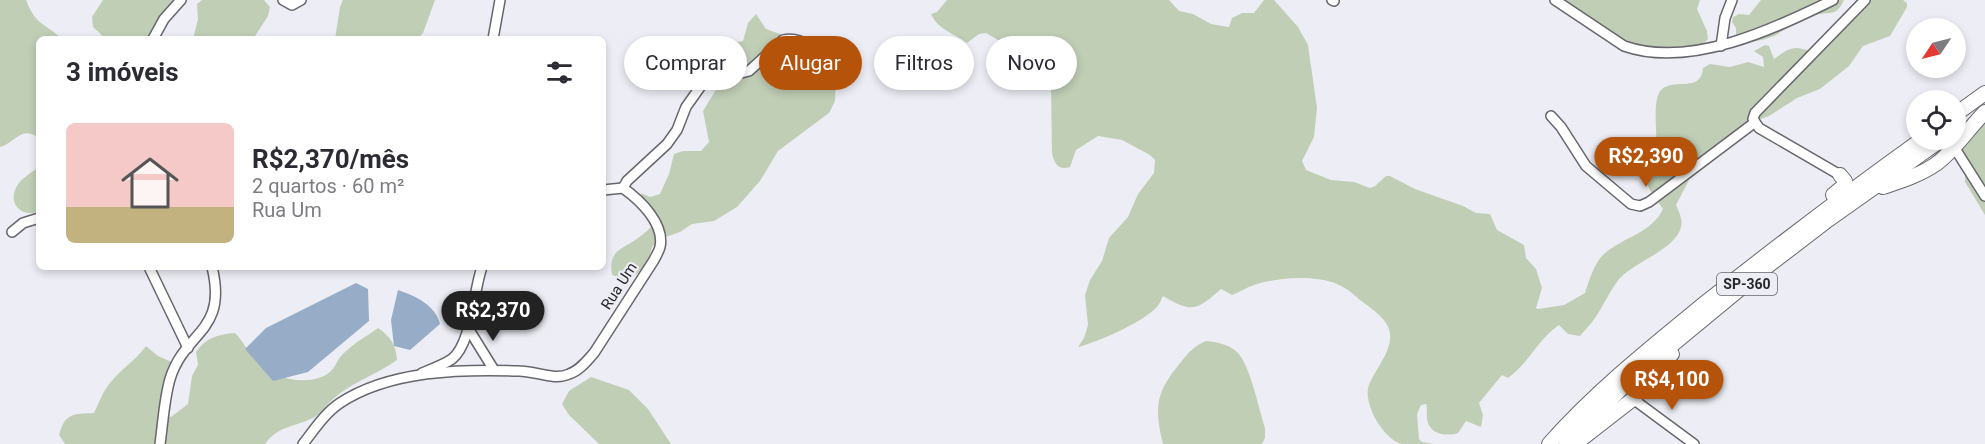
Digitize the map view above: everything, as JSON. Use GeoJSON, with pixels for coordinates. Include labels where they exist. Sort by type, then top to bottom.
{"type":"FeatureCollection","features":[{"type":"Feature","properties":{"kind":"highway"},"geometry":{"type":"LineString","coordinates":[[1966,107],[1985,93]]}},
{"type":"Feature","properties":{"kind":"highway"},"geometry":{"type":"LineString","coordinates":[[1966,122],[1985,108]]}},
{"type":"Feature","properties":{"kind":"highway"},"geometry":{"type":"LineString","coordinates":[[1966,133],[1985,112]]}},
{"type":"Feature","properties":{"kind":"highway"},"geometry":{"type":"LineString","coordinates":[[1840,175],[1851,178],[1860,175],[1906,144]]}},
{"type":"Feature","properties":{"kind":"highway","name":"SP-360"},"geometry":{"type":"LineString","coordinates":[[1549,444],[1624,369],[1784,240],[1907,150]]}},
{"type":"Feature","properties":{"kind":"highway","name":"SP-360"},"geometry":{"type":"LineString","coordinates":[[1566,444],[1632,378],[1764,269],[1927,150]]}},
{"type":"Feature","properties":{"kind":"highway"},"geometry":{"type":"LineString","coordinates":[[1867,192],[1922,173],[1951,150]]}},
{"type":"Feature","properties":{"kind":"highway"},"geometry":{"type":"LineString","coordinates":[[1784,240],[1812,211],[1843,187],[1845,181],[1840,175]]}},
{"type":"Feature","properties":{"kind":"highway"},"geometry":{"type":"LineString","coordinates":[[1575,444],[1633,399],[1667,361],[1683,338]]}},
{"type":"Feature","properties":{"kind":"street"},"geometry":{"type":"LineString","coordinates":[[155,36],[164,19],[181,0]]}},
{"type":"Feature","properties":{"kind":"street"},"geometry":{"type":"LineString","coordinates":[[284,0],[292,5],[301,0]]}},
{"type":"Feature","properties":{"kind":"street"},"geometry":{"type":"LineString","coordinates":[[494,36],[500,0]]}},
{"type":"Feature","properties":{"kind":"street"},"geometry":{"type":"LineString","coordinates":[[1555,0],[1595,28],[1636,51],[1697,51],[1721,46],[1779,25],[1833,0]]}},
{"type":"Feature","properties":{"kind":"street"},"geometry":{"type":"LineString","coordinates":[[1721,46],[1724,25],[1732,0]]}},
{"type":"Feature","properties":{"kind":"street"},"geometry":{"type":"LineString","coordinates":[[1840,175],[1759,128],[1753,119],[1755,113],[1865,0]]}},
{"type":"Feature","properties":{"kind":"street"},"geometry":{"type":"LineString","coordinates":[[606,190],[623,188],[630,177],[667,144],[677,130],[686,107],[703,84],[749,71],[759,62]]}},
{"type":"Feature","properties":{"kind":"street"},"geometry":{"type":"LineString","coordinates":[[1551,116],[1561,127],[1586,166],[1631,204],[1640,206],[1649,202],[1754,123]]}},
{"type":"Feature","properties":{"kind":"street"},"geometry":{"type":"LineString","coordinates":[[1956,150],[1985,196]]}},
{"type":"Feature","properties":{"kind":"street","name":"Rua Um"},"geometry":{"type":"LineString","coordinates":[[303,444],[338,405],[387,381],[414,376],[494,370],[569,375],[584,364],[594,354],[660,247],[657,228],[650,214],[637,198],[623,188]]}},
{"type":"Feature","properties":{"kind":"street"},"geometry":{"type":"LineString","coordinates":[[12,232],[23,223],[36,219]]}},
{"type":"Feature","properties":{"kind":"street"},"geometry":{"type":"LineString","coordinates":[[150,270],[188,348]]}},
{"type":"Feature","properties":{"kind":"street"},"geometry":{"type":"LineString","coordinates":[[160,444],[170,379],[178,362],[211,318],[216,292],[212,270]]}},
{"type":"Feature","properties":{"kind":"street"},"geometry":{"type":"LineString","coordinates":[[414,376],[452,358],[460,350],[468,328],[481,270]]}},
{"type":"Feature","properties":{"kind":"street"},"geometry":{"type":"LineString","coordinates":[[468,328],[494,370]]}},
{"type":"Feature","properties":{"kind":"street"},"geometry":{"type":"LineString","coordinates":[[1633,399],[1694,444]]}},
{"type":"Feature","properties":{"kind":"green space"},"geometry":{"type":"Polygon","coordinates":[[[0,0],[26,0],[33,15],[58,36],[36,36],[36,136],[23,134],[0,147],[0,0]]]}},
{"type":"Feature","properties":{"kind":"green space"},"geometry":{"type":"Polygon","coordinates":[[[103,0],[185,0],[158,36],[103,36],[93,27],[92,17],[103,0]]]}},
{"type":"Feature","properties":{"kind":"green space"},"geometry":{"type":"Polygon","coordinates":[[[202,0],[264,0],[270,7],[268,16],[255,36],[194,36],[198,19],[197,4],[202,0]]]}},
{"type":"Feature","properties":{"kind":"green space"},"geometry":{"type":"Polygon","coordinates":[[[343,0],[435,0],[420,36],[335,36],[343,0]]]}},
{"type":"Feature","properties":{"kind":"green space"},"geometry":{"type":"Polygon","coordinates":[[[947,0],[1169,0],[1179,11],[1193,14],[1211,24],[1229,27],[1232,18],[1242,13],[1254,13],[1264,0],[1274,0],[1298,27],[1308,45],[1317,108],[1314,137],[1302,161],[1306,170],[1331,180],[1354,182],[1370,188],[1386,176],[1390,176],[1415,189],[1476,213],[1490,214],[1497,230],[1524,245],[1526,258],[1536,269],[1542,288],[1536,308],[1538,309],[1564,305],[1585,293],[1592,272],[1600,258],[1612,248],[1652,224],[1663,209],[1649,189],[1646,180],[1656,149],[1656,109],[1662,89],[1668,86],[1693,83],[1701,76],[1703,68],[1710,64],[1730,67],[1748,62],[1764,67],[1763,57],[1754,51],[1765,45],[1769,46],[1774,59],[1791,49],[1813,50],[1855,10],[1857,0],[1903,0],[1907,3],[1907,7],[1890,36],[1863,46],[1849,66],[1820,89],[1797,98],[1769,116],[1750,123],[1726,150],[1689,180],[1676,205],[1681,221],[1678,235],[1663,249],[1620,278],[1595,318],[1580,336],[1568,334],[1559,325],[1545,337],[1515,372],[1508,378],[1502,375],[1479,403],[1483,415],[1481,427],[1466,421],[1458,433],[1448,435],[1438,433],[1428,424],[1426,404],[1421,405],[1417,414],[1419,439],[1422,442],[1434,444],[1402,444],[1388,436],[1376,420],[1369,401],[1369,385],[1388,347],[1389,329],[1377,313],[1349,290],[1324,280],[1289,278],[1257,284],[1232,295],[1221,289],[1205,302],[1194,307],[1181,305],[1163,296],[1156,308],[1130,326],[1078,347],[1088,325],[1085,295],[1090,280],[1102,261],[1109,238],[1128,217],[1138,194],[1154,173],[1155,160],[1122,140],[1098,136],[1076,150],[1070,167],[1062,168],[1057,165],[1052,153],[1051,90],[1077,90],[1077,36],[991,36],[986,33],[974,38],[955,36],[942,28],[934,19],[931,14],[937,12],[947,0]]]}},
{"type":"Feature","properties":{"kind":"green space"},"geometry":{"type":"Polygon","coordinates":[[[1565,0],[1700,0],[1697,9],[1707,31],[1708,39],[1699,48],[1636,50],[1568,6],[1565,0]]]}},
{"type":"Feature","properties":{"kind":"green space"},"geometry":{"type":"Polygon","coordinates":[[[1761,0],[1844,0],[1836,11],[1792,21],[1775,36],[1736,43],[1733,17],[1739,14],[1749,15],[1761,0]]]}},
{"type":"Feature","properties":{"kind":"green space"},"geometry":{"type":"Polygon","coordinates":[[[756,14],[766,29],[785,36],[759,36],[759,90],[835,90],[835,101],[829,113],[778,151],[760,181],[737,207],[714,221],[692,224],[680,232],[660,239],[652,247],[644,267],[637,274],[626,279],[624,283],[620,278],[612,275],[611,266],[614,255],[654,224],[646,212],[641,193],[650,197],[660,194],[669,174],[674,154],[683,151],[701,151],[709,142],[703,111],[716,90],[747,90],[747,36],[744,36],[748,23],[756,14]]]}},
{"type":"Feature","properties":{"kind":"green space"},"geometry":{"type":"Polygon","coordinates":[[[1985,119],[1985,215],[1965,182],[1965,170],[1960,160],[1961,150],[1966,150],[1966,141],[1985,119]]]}},
{"type":"Feature","properties":{"kind":"green space"},"geometry":{"type":"Polygon","coordinates":[[[36,169],[36,212],[23,212],[16,206],[15,190],[22,179],[36,169]]]}},
{"type":"Feature","properties":{"kind":"green space"},"geometry":{"type":"Polygon","coordinates":[[[378,328],[392,342],[397,360],[340,393],[316,416],[281,430],[265,444],[65,444],[59,435],[64,422],[71,416],[94,413],[103,393],[114,378],[146,346],[158,356],[174,363],[167,389],[168,416],[171,417],[188,404],[192,376],[198,365],[196,352],[204,343],[213,338],[235,333],[258,363],[268,371],[286,378],[306,380],[324,376],[331,371],[348,349],[378,328]]]}},
{"type":"Feature","properties":{"kind":"green space"},"geometry":{"type":"Polygon","coordinates":[[[1206,341],[1230,347],[1242,358],[1265,428],[1265,438],[1262,444],[1163,444],[1158,419],[1162,391],[1166,382],[1187,355],[1206,341]]]}},
{"type":"Feature","properties":{"kind":"green space"},"geometry":{"type":"Polygon","coordinates":[[[591,377],[629,390],[648,409],[671,444],[599,444],[569,415],[562,404],[569,391],[591,377]]]}},
{"type":"Feature","properties":{"kind":"water"},"geometry":{"type":"Polygon","coordinates":[[[356,283],[368,289],[369,321],[308,372],[273,381],[245,349],[266,328],[356,283]]]}},
{"type":"Feature","properties":{"kind":"water"},"geometry":{"type":"Polygon","coordinates":[[[398,290],[418,298],[429,306],[440,324],[410,350],[394,346],[391,320],[398,290]]]}}]}
